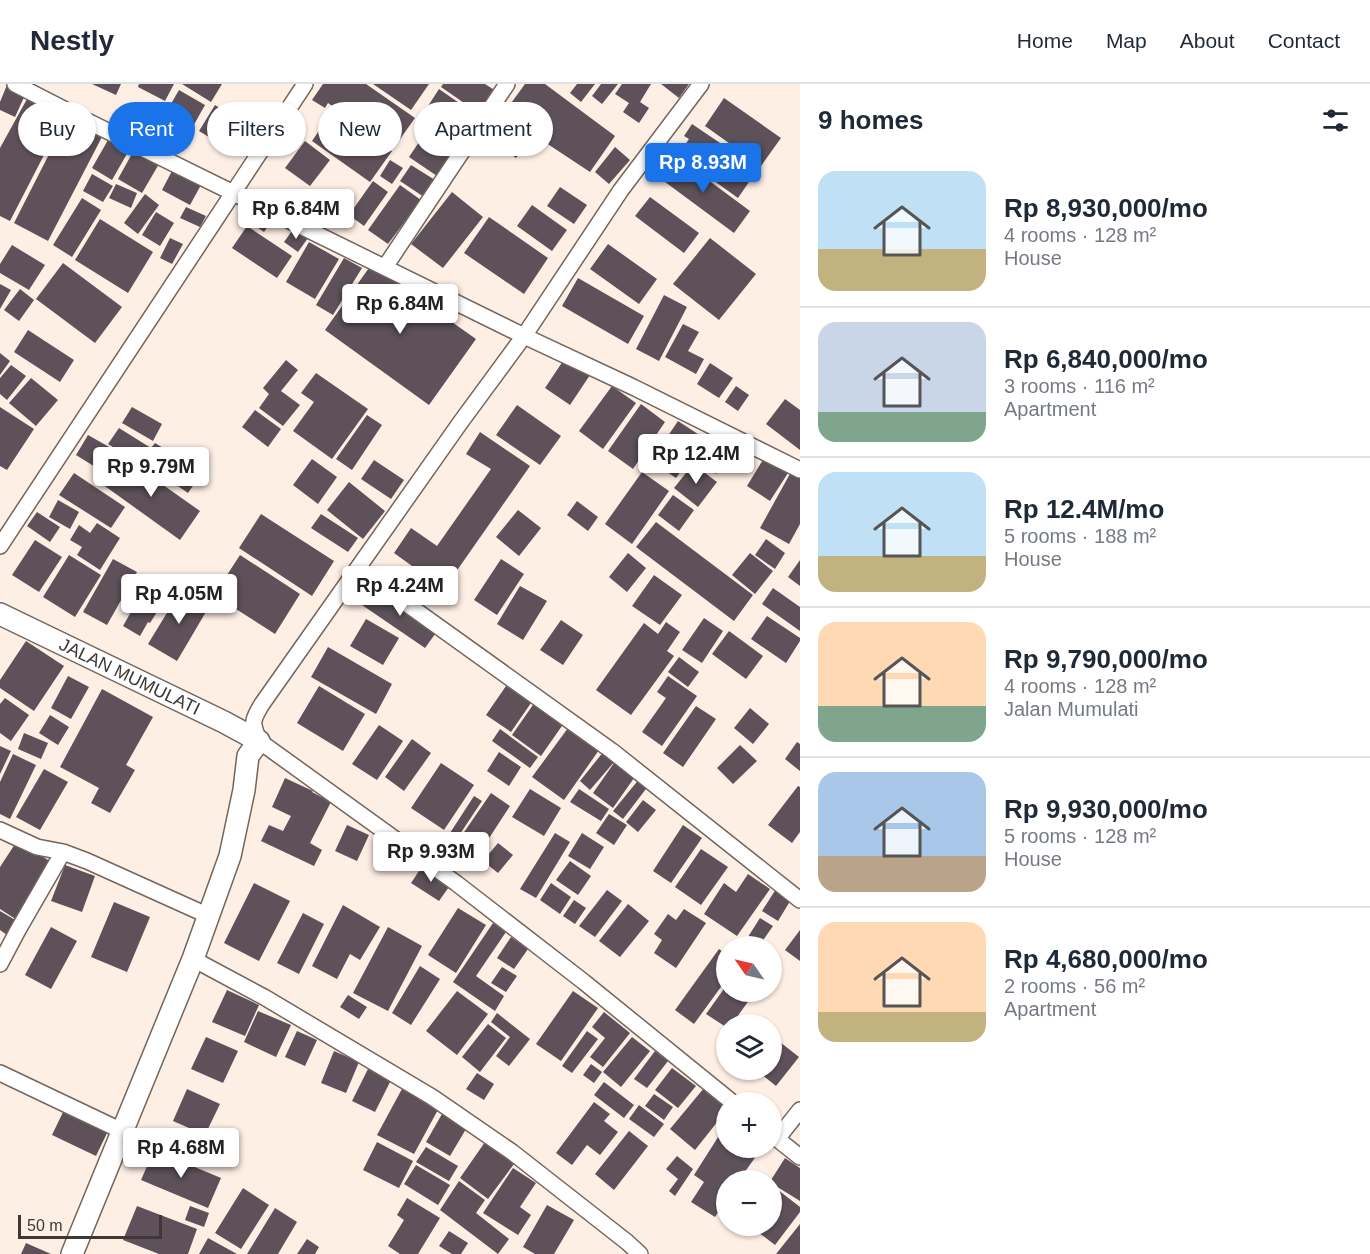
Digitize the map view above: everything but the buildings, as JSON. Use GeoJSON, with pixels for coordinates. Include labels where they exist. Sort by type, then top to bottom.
{"type":"FeatureCollection","features":[{"type":"Feature","properties":{"kind":"street"},"geometry":{"type":"LineString","coordinates":[[15,84],[800,470]]}},
{"type":"Feature","properties":{"kind":"street"},"geometry":{"type":"LineString","coordinates":[[0,546],[305,84]]}},
{"type":"Feature","properties":{"kind":"street"},"geometry":{"type":"LineString","coordinates":[[385,267],[507,84]]}},
{"type":"Feature","properties":{"kind":"street"},"geometry":{"type":"LineString","coordinates":[[701,84],[621,190],[524,336],[358,568],[256,715],[253,724],[259,741],[456,883],[584,982],[720,1092]]}},
{"type":"Feature","properties":{"kind":"street"},"geometry":{"type":"LineString","coordinates":[[358,568],[612,751],[800,900]]}},
{"type":"Feature","properties":{"kind":"street","name":"JALAN MUMULATI"},"geometry":{"type":"LineString","coordinates":[[0,614],[259,741]]}},
{"type":"Feature","properties":{"kind":"street"},"geometry":{"type":"LineString","coordinates":[[72,1254],[209,916],[230,856],[244,790],[248,756],[259,741]]}},
{"type":"Feature","properties":{"kind":"street"},"geometry":{"type":"LineString","coordinates":[[0,830],[37,847],[63,852],[97,865],[209,916]]}},
{"type":"Feature","properties":{"kind":"street"},"geometry":{"type":"LineString","coordinates":[[0,964],[63,852]]}},
{"type":"Feature","properties":{"kind":"street"},"geometry":{"type":"LineString","coordinates":[[193,959],[264,997],[432,1097],[512,1152],[640,1254]]}},
{"type":"Feature","properties":{"kind":"street"},"geometry":{"type":"LineString","coordinates":[[0,1073],[122,1131]]}},
{"type":"Feature","properties":{"kind":"street"},"geometry":{"type":"LineString","coordinates":[[782,1128],[800,1110]]}},
{"type":"Feature","properties":{"kind":"street"},"geometry":{"type":"LineString","coordinates":[[782,1142],[800,1157]]}}]}
